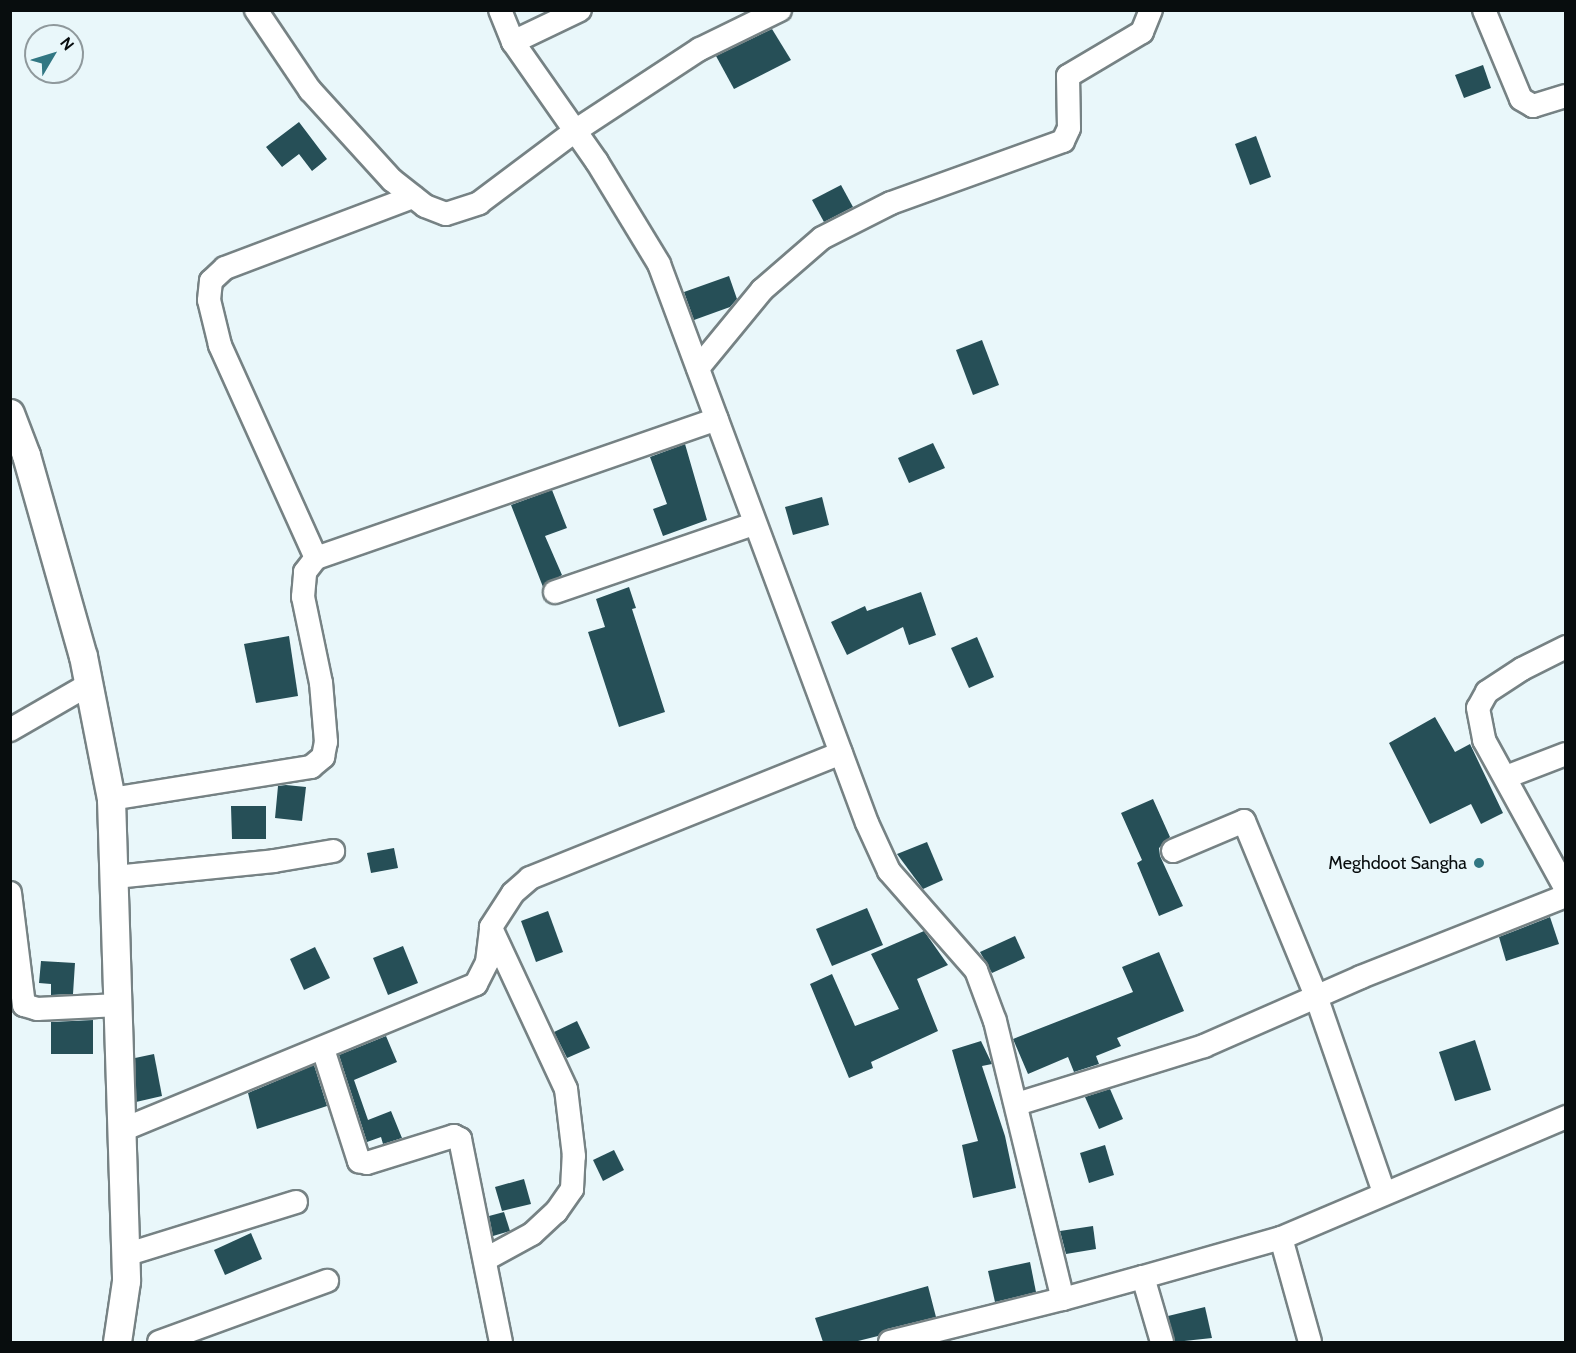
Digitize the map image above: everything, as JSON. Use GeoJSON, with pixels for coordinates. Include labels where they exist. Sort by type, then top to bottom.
{"type":"FeatureCollection","features":[{"type":"Feature","properties":{"kind":"street"},"geometry":{"type":"LineString","coordinates":[[256,10],[310,90],[392,180],[413,196],[446,214],[479,203],[575,131],[700,50],[780,10]]}},
{"type":"Feature","properties":{"kind":"street"},"geometry":{"type":"LineString","coordinates":[[500,10],[513,42],[575,131],[659,264],[754,524],[841,753],[889,871],[976,970],[995,1021],[1017,1104],[1063,1299]]}},
{"type":"Feature","properties":{"kind":"street"},"geometry":{"type":"LineString","coordinates":[[513,42],[580,10]]}},
{"type":"Feature","properties":{"kind":"street"},"geometry":{"type":"LineString","coordinates":[[698,368],[762,290],[822,238],[891,203],[1063,141],[1069,128],[1068,76],[1143,32],[1151,10]]}},
{"type":"Feature","properties":{"kind":"street"},"geometry":{"type":"LineString","coordinates":[[1484,10],[1513,86],[1527,105],[1566,96]]}},
{"type":"Feature","properties":{"kind":"street"},"geometry":{"type":"LineString","coordinates":[[316,558],[220,345],[209,300],[211,281],[225,268],[413,196]]}},
{"type":"Feature","properties":{"kind":"street"},"geometry":{"type":"LineString","coordinates":[[10,413],[26,455],[88,685],[111,799],[126,1281],[117,1342]]}},
{"type":"Feature","properties":{"kind":"street"},"geometry":{"type":"LineString","coordinates":[[111,799],[311,767],[323,757],[326,742],[321,683],[303,597],[305,572],[316,558],[717,419]]}},
{"type":"Feature","properties":{"kind":"street"},"geometry":{"type":"LineString","coordinates":[[555,592],[754,524]]}},
{"type":"Feature","properties":{"kind":"street"},"geometry":{"type":"LineString","coordinates":[[1566,647],[1521,669],[1487,692],[1478,708],[1484,740],[1566,889]]}},
{"type":"Feature","properties":{"kind":"street"},"geometry":{"type":"LineString","coordinates":[[10,730],[88,685]]}},
{"type":"Feature","properties":{"kind":"street"},"geometry":{"type":"LineString","coordinates":[[122,1130],[476,984],[487,962],[491,927],[513,893],[530,878],[841,753]]}},
{"type":"Feature","properties":{"kind":"street"},"geometry":{"type":"LineString","coordinates":[[1506,777],[1566,754]]}},
{"type":"Feature","properties":{"kind":"street"},"geometry":{"type":"LineString","coordinates":[[1173,850],[1244,821],[1316,996],[1384,1192]]}},
{"type":"Feature","properties":{"kind":"street"},"geometry":{"type":"LineString","coordinates":[[115,877],[274,861],[333,851]]}},
{"type":"Feature","properties":{"kind":"street"},"geometry":{"type":"LineString","coordinates":[[10,893],[24,1005],[37,1009],[118,1005]]}},
{"type":"Feature","properties":{"kind":"street"},"geometry":{"type":"LineString","coordinates":[[1017,1104],[1204,1046],[1316,996],[1566,896]]}},
{"type":"Feature","properties":{"kind":"street"},"geometry":{"type":"LineString","coordinates":[[486,1259],[532,1234],[556,1212],[572,1190],[574,1156],[566,1089],[491,927]]}},
{"type":"Feature","properties":{"kind":"street"},"geometry":{"type":"LineString","coordinates":[[323,1049],[359,1161],[367,1163],[454,1136],[460,1139],[501,1342]]}},
{"type":"Feature","properties":{"kind":"street"},"geometry":{"type":"LineString","coordinates":[[890,1342],[1063,1299],[1281,1238],[1384,1192],[1566,1117]]}},
{"type":"Feature","properties":{"kind":"street"},"geometry":{"type":"LineString","coordinates":[[125,1255],[296,1202]]}},
{"type":"Feature","properties":{"kind":"street"},"geometry":{"type":"LineString","coordinates":[[1281,1238],[1310,1342]]}},
{"type":"Feature","properties":{"kind":"street"},"geometry":{"type":"LineString","coordinates":[[1143,1277],[1162,1342]]}},
{"type":"Feature","properties":{"kind":"street"},"geometry":{"type":"LineString","coordinates":[[159,1342],[327,1281]]}},
{"type":"Feature","properties":{"kind":"building"},"geometry":{"type":"Polygon","coordinates":[[[772,29],[791,60],[734,89],[716,56],[772,29]]]}},
{"type":"Feature","properties":{"kind":"building"},"geometry":{"type":"Polygon","coordinates":[[[1483,65],[1491,88],[1464,98],[1455,75],[1483,65]]]}},
{"type":"Feature","properties":{"kind":"building"},"geometry":{"type":"Polygon","coordinates":[[[299,122],[327,159],[312,171],[299,154],[282,167],[266,147],[299,122]]]}},
{"type":"Feature","properties":{"kind":"building"},"geometry":{"type":"Polygon","coordinates":[[[1256,136],[1271,177],[1250,185],[1235,144],[1256,136]]]}},
{"type":"Feature","properties":{"kind":"building"},"geometry":{"type":"Polygon","coordinates":[[[841,185],[853,207],[824,222],[812,200],[841,185]]]}},
{"type":"Feature","properties":{"kind":"building"},"geometry":{"type":"Polygon","coordinates":[[[729,276],[737,299],[730,307],[694,320],[684,292],[729,276]]]}},
{"type":"Feature","properties":{"kind":"building"},"geometry":{"type":"Polygon","coordinates":[[[982,340],[999,385],[973,395],[956,350],[982,340]]]}},
{"type":"Feature","properties":{"kind":"building"},"geometry":{"type":"Polygon","coordinates":[[[933,443],[945,468],[909,483],[898,458],[933,443]]]}},
{"type":"Feature","properties":{"kind":"building"},"geometry":{"type":"Polygon","coordinates":[[[685,444],[707,520],[663,536],[653,509],[667,504],[650,457],[685,444]]]}},
{"type":"Feature","properties":{"kind":"building"},"geometry":{"type":"Polygon","coordinates":[[[552,490],[567,528],[545,536],[562,575],[543,587],[511,505],[552,490]]]}},
{"type":"Feature","properties":{"kind":"building"},"geometry":{"type":"Polygon","coordinates":[[[822,497],[829,525],[793,535],[785,507],[822,497]]]}},
{"type":"Feature","properties":{"kind":"building"},"geometry":{"type":"Polygon","coordinates":[[[629,587],[636,608],[632,609],[665,712],[619,727],[588,632],[605,627],[596,599],[629,587]]]}},
{"type":"Feature","properties":{"kind":"building"},"geometry":{"type":"Polygon","coordinates":[[[921,592],[936,635],[909,645],[903,627],[847,655],[831,622],[865,606],[867,611],[921,592]]]}},
{"type":"Feature","properties":{"kind":"building"},"geometry":{"type":"Polygon","coordinates":[[[289,636],[298,696],[256,703],[244,644],[289,636]]]}},
{"type":"Feature","properties":{"kind":"building"},"geometry":{"type":"Polygon","coordinates":[[[977,637],[994,677],[969,688],[951,648],[977,637]]]}},
{"type":"Feature","properties":{"kind":"building"},"geometry":{"type":"Polygon","coordinates":[[[1435,717],[1455,752],[1470,744],[1503,813],[1481,824],[1471,804],[1430,824],[1389,743],[1435,717]]]}},
{"type":"Feature","properties":{"kind":"building"},"geometry":{"type":"Polygon","coordinates":[[[278,786],[306,787],[302,821],[275,818],[278,786]]]}},
{"type":"Feature","properties":{"kind":"building"},"geometry":{"type":"Polygon","coordinates":[[[1153,799],[1170,837],[1159,848],[1160,856],[1183,906],[1159,916],[1137,863],[1142,860],[1121,813],[1153,799]]]}},
{"type":"Feature","properties":{"kind":"building"},"geometry":{"type":"Polygon","coordinates":[[[231,806],[266,806],[266,839],[232,839],[231,806]]]}},
{"type":"Feature","properties":{"kind":"building"},"geometry":{"type":"Polygon","coordinates":[[[927,842],[943,880],[923,889],[897,854],[927,842]]]}},
{"type":"Feature","properties":{"kind":"building"},"geometry":{"type":"Polygon","coordinates":[[[394,848],[398,868],[371,873],[367,853],[394,848]]]}},
{"type":"Feature","properties":{"kind":"building"},"geometry":{"type":"Polygon","coordinates":[[[867,908],[883,945],[832,966],[816,929],[867,908]]]}},
{"type":"Feature","properties":{"kind":"building"},"geometry":{"type":"Polygon","coordinates":[[[548,911],[563,952],[536,962],[521,921],[548,911]]]}},
{"type":"Feature","properties":{"kind":"building"},"geometry":{"type":"Polygon","coordinates":[[[1550,917],[1559,944],[1506,961],[1499,937],[1550,917]]]}},
{"type":"Feature","properties":{"kind":"building"},"geometry":{"type":"Polygon","coordinates":[[[924,931],[948,965],[917,979],[938,1031],[871,1062],[873,1068],[849,1078],[810,984],[832,974],[855,1026],[899,1009],[871,954],[924,931]]]}},
{"type":"Feature","properties":{"kind":"building"},"geometry":{"type":"Polygon","coordinates":[[[1015,936],[1025,958],[992,973],[980,952],[1015,936]]]}},
{"type":"Feature","properties":{"kind":"building"},"geometry":{"type":"Polygon","coordinates":[[[403,946],[418,983],[388,995],[373,958],[403,946]]]}},
{"type":"Feature","properties":{"kind":"building"},"geometry":{"type":"Polygon","coordinates":[[[315,947],[330,978],[304,990],[290,959],[315,947]]]}},
{"type":"Feature","properties":{"kind":"building"},"geometry":{"type":"Polygon","coordinates":[[[1159,952],[1184,1011],[1117,1038],[1121,1046],[1096,1056],[1099,1064],[1074,1072],[1068,1057],[1028,1074],[1013,1039],[1133,992],[1122,967],[1159,952]]]}},
{"type":"Feature","properties":{"kind":"building"},"geometry":{"type":"Polygon","coordinates":[[[41,961],[75,963],[73,994],[51,995],[51,984],[39,983],[41,961]]]}},
{"type":"Feature","properties":{"kind":"building"},"geometry":{"type":"Polygon","coordinates":[[[93,1020],[93,1054],[51,1054],[51,1022],[93,1020]]]}},
{"type":"Feature","properties":{"kind":"building"},"geometry":{"type":"Polygon","coordinates":[[[577,1021],[590,1048],[567,1058],[554,1032],[577,1021]]]}},
{"type":"Feature","properties":{"kind":"building"},"geometry":{"type":"Polygon","coordinates":[[[386,1036],[397,1062],[354,1080],[368,1120],[391,1111],[402,1138],[383,1144],[381,1137],[367,1142],[339,1055],[386,1036]]]}},
{"type":"Feature","properties":{"kind":"building"},"geometry":{"type":"Polygon","coordinates":[[[1475,1040],[1491,1090],[1455,1101],[1439,1052],[1475,1040]]]}},
{"type":"Feature","properties":{"kind":"building"},"geometry":{"type":"Polygon","coordinates":[[[981,1041],[992,1064],[982,1066],[1005,1136],[1016,1188],[973,1198],[962,1145],[978,1141],[952,1050],[981,1041]]]}},
{"type":"Feature","properties":{"kind":"building"},"geometry":{"type":"Polygon","coordinates":[[[154,1054],[162,1096],[136,1102],[135,1058],[154,1054]]]}},
{"type":"Feature","properties":{"kind":"building"},"geometry":{"type":"Polygon","coordinates":[[[314,1065],[327,1106],[257,1129],[248,1093],[314,1065]]]}},
{"type":"Feature","properties":{"kind":"building"},"geometry":{"type":"Polygon","coordinates":[[[1110,1089],[1123,1119],[1099,1129],[1085,1097],[1110,1089]]]}},
{"type":"Feature","properties":{"kind":"building"},"geometry":{"type":"Polygon","coordinates":[[[1105,1145],[1114,1175],[1089,1183],[1080,1153],[1105,1145]]]}},
{"type":"Feature","properties":{"kind":"building"},"geometry":{"type":"Polygon","coordinates":[[[614,1150],[624,1170],[603,1181],[593,1160],[614,1150]]]}},
{"type":"Feature","properties":{"kind":"building"},"geometry":{"type":"Polygon","coordinates":[[[524,1179],[531,1204],[502,1211],[495,1187],[524,1179]]]}},
{"type":"Feature","properties":{"kind":"building"},"geometry":{"type":"Polygon","coordinates":[[[504,1212],[510,1231],[493,1236],[489,1216],[504,1212]]]}},
{"type":"Feature","properties":{"kind":"building"},"geometry":{"type":"Polygon","coordinates":[[[1093,1226],[1096,1249],[1066,1254],[1060,1231],[1093,1226]]]}},
{"type":"Feature","properties":{"kind":"building"},"geometry":{"type":"Polygon","coordinates":[[[251,1233],[262,1259],[225,1275],[214,1250],[251,1233]]]}},
{"type":"Feature","properties":{"kind":"building"},"geometry":{"type":"Polygon","coordinates":[[[1030,1262],[1036,1292],[995,1302],[988,1271],[1030,1262]]]}},
{"type":"Feature","properties":{"kind":"building"},"geometry":{"type":"Polygon","coordinates":[[[928,1286],[936,1317],[887,1329],[878,1336],[854,1342],[823,1342],[815,1318],[928,1286]]]}},
{"type":"Feature","properties":{"kind":"building"},"geometry":{"type":"Polygon","coordinates":[[[1205,1307],[1212,1338],[1175,1342],[1168,1316],[1205,1307]]]}},
{"type":"Feature","properties":{"kind":"place","name":"Meghdoot Sangha"},"geometry":{"type":"Point","coordinates":[1479,863]}}]}
